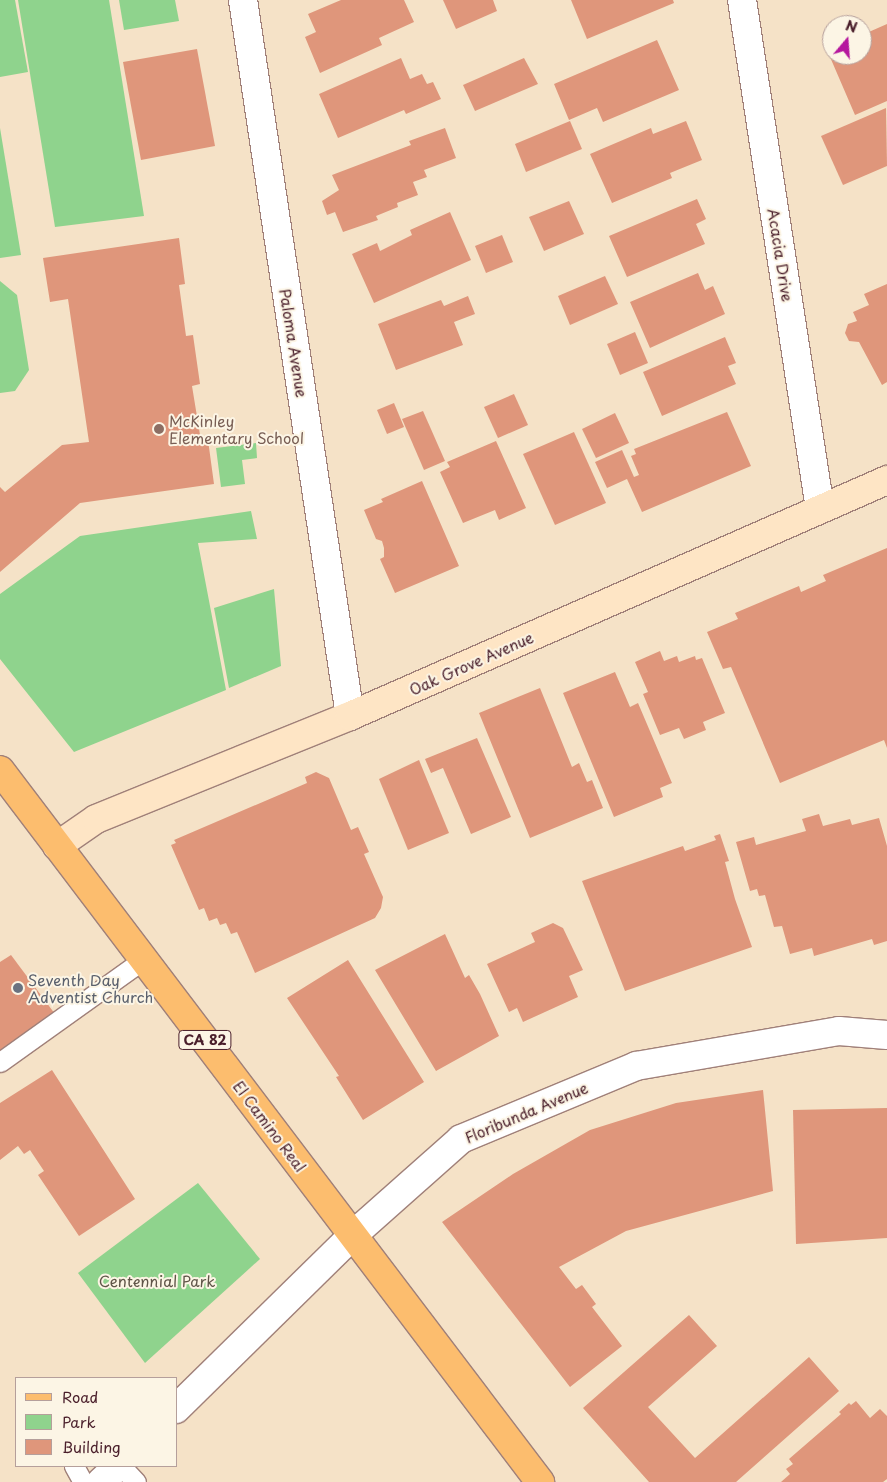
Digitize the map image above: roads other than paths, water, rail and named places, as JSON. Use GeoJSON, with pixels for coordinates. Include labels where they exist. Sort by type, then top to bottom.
{"type":"FeatureCollection","features":[{"type":"Feature","properties":{"kind":"main road","name":"El Camino Real"},"geometry":{"type":"LineString","coordinates":[[0,770],[540,1482]]}},
{"type":"Feature","properties":{"kind":"street","name":"Paloma Avenue"},"geometry":{"type":"LineString","coordinates":[[242,0],[350,716]]}},
{"type":"Feature","properties":{"kind":"street","name":"Acacia Drive"},"geometry":{"type":"LineString","coordinates":[[742,0],[820,509]]}},
{"type":"Feature","properties":{"kind":"street","name":"Oak Grove Avenue"},"geometry":{"type":"LineString","coordinates":[[57,846],[96,819],[350,716],[887,480]]}},
{"type":"Feature","properties":{"kind":"street","name":"Floribunda Avenue"},"geometry":{"type":"LineString","coordinates":[[178,1407],[353,1236],[461,1138],[636,1066],[839,1031],[887,1035]]}},
{"type":"Feature","properties":{"kind":"street"},"geometry":{"type":"LineString","coordinates":[[101,1482],[119,1467]]}},
{"type":"Feature","properties":{"kind":"lane"},"geometry":{"type":"LineString","coordinates":[[0,1062],[144,959]]}},
{"type":"Feature","properties":{"kind":"lane"},"geometry":{"type":"LineString","coordinates":[[75,1467],[83,1482]]}},
{"type":"Feature","properties":{"kind":"lane"},"geometry":{"type":"LineString","coordinates":[[121,1467],[136,1482]]}},
{"type":"Feature","properties":{"kind":"place","name":"McKinley Elementary School"},"geometry":{"type":"Point","coordinates":[159,429]}},
{"type":"Feature","properties":{"kind":"place","name":"Seventh Day Adventist Church"},"geometry":{"type":"Point","coordinates":[18,988]}},
{"type":"Feature","properties":{"kind":"park label","name":"Centennial Park"},"geometry":{"type":"Point","coordinates":[157,1281]}}]}
